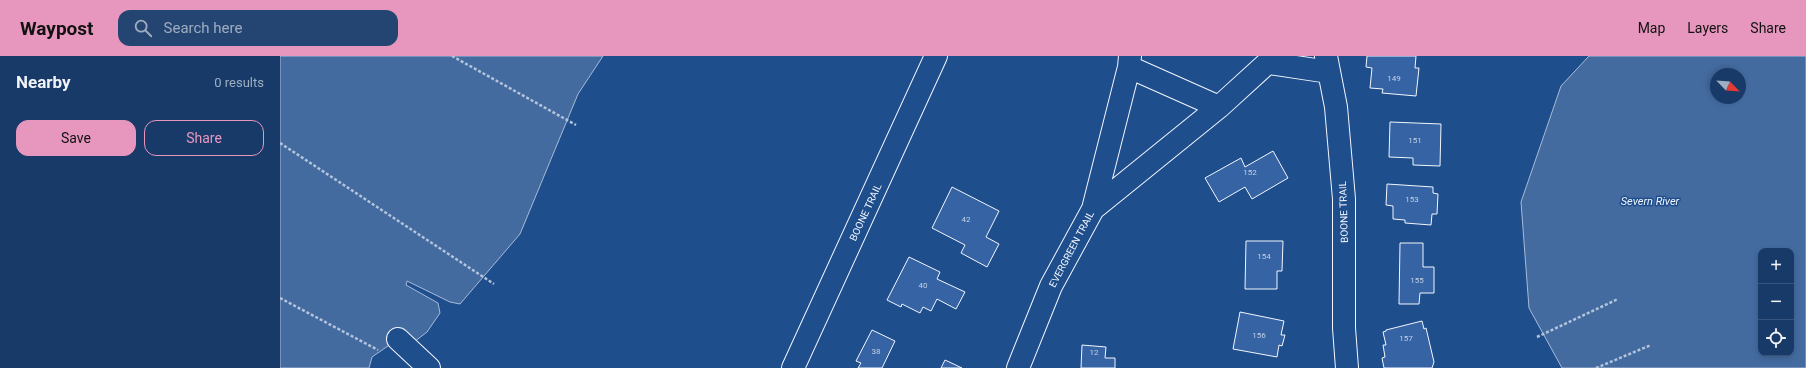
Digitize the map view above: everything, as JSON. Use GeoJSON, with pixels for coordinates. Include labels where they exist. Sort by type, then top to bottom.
{"type":"FeatureCollection","features":[{"type":"Feature","properties":{"kind":"street","name":"BOONE TRAIL"},"geometry":{"type":"LineString","coordinates":[[793,368],[936,56]]}},
{"type":"Feature","properties":{"kind":"street"},"geometry":{"type":"LineString","coordinates":[[1093,208],[1219,108],[1272,59],[1328,64]]}},
{"type":"Feature","properties":{"kind":"street"},"geometry":{"type":"LineString","coordinates":[[1129,62],[1219,108]]}},
{"type":"Feature","properties":{"kind":"street","name":"EVERGREEN TRAIL"},"geometry":{"type":"LineString","coordinates":[[1018,368],[1051,286],[1093,208],[1129,62]]}},
{"type":"Feature","properties":{"kind":"street","name":"BOONE TRAIL"},"geometry":{"type":"LineString","coordinates":[[1328,64],[1336,107],[1344,198],[1344,328],[1347,368]]}},
{"type":"Feature","properties":{"kind":"street"},"geometry":{"type":"LineString","coordinates":[[391,346],[429,368]]}},
{"type":"Feature","properties":{"kind":"path"},"geometry":{"type":"LineString","coordinates":[[452,56],[576,125]]}},
{"type":"Feature","properties":{"kind":"path"},"geometry":{"type":"LineString","coordinates":[[280,144],[494,284]]}},
{"type":"Feature","properties":{"kind":"path"},"geometry":{"type":"LineString","coordinates":[[280,298],[391,346]]}},
{"type":"Feature","properties":{"kind":"path"},"geometry":{"type":"LineString","coordinates":[[1537,337],[1618,299]]}},
{"type":"Feature","properties":{"kind":"path"},"geometry":{"type":"LineString","coordinates":[[1596,368],[1651,345]]}},
{"type":"Feature","properties":{"kind":"water"},"geometry":{"type":"Polygon","coordinates":[[[280,56],[603,56],[578,94],[520,234],[460,304],[450,302],[407,281],[406,285],[438,303],[440,313],[427,332],[414,342],[398,339],[372,357],[369,368],[280,368],[280,56]]]}},
{"type":"Feature","properties":{"kind":"water","name":"Severn River"},"geometry":{"type":"Polygon","coordinates":[[[1589,56],[1806,56],[1806,368],[1562,368],[1529,308],[1521,202],[1561,86],[1589,56]]]}},
{"type":"Feature","properties":{"kind":"building"},"geometry":{"type":"Polygon","coordinates":[[[1367,56],[1416,56],[1415,68],[1419,68],[1416,96],[1382,93],[1383,89],[1370,88],[1372,68],[1366,67],[1367,56]]]}},
{"type":"Feature","properties":{"kind":"building"},"geometry":{"type":"Polygon","coordinates":[[[1390,122],[1441,124],[1440,166],[1413,165],[1413,158],[1389,157],[1390,122]]]}},
{"type":"Feature","properties":{"kind":"building"},"geometry":{"type":"Polygon","coordinates":[[[1273,151],[1288,178],[1252,199],[1245,187],[1219,202],[1205,178],[1241,158],[1245,167],[1273,151]]]}},
{"type":"Feature","properties":{"kind":"building"},"geometry":{"type":"Polygon","coordinates":[[[1387,184],[1433,187],[1433,193],[1438,194],[1437,214],[1432,214],[1431,225],[1405,223],[1405,220],[1393,219],[1393,206],[1386,205],[1387,184]]]}},
{"type":"Feature","properties":{"kind":"building"},"geometry":{"type":"Polygon","coordinates":[[[952,187],[999,211],[986,237],[999,244],[987,267],[961,253],[965,245],[932,228],[952,187]]]}},
{"type":"Feature","properties":{"kind":"building"},"geometry":{"type":"Polygon","coordinates":[[[1246,241],[1283,241],[1282,271],[1277,271],[1277,289],[1245,289],[1246,241]]]}},
{"type":"Feature","properties":{"kind":"building"},"geometry":{"type":"Polygon","coordinates":[[[1400,243],[1423,243],[1423,267],[1434,267],[1434,293],[1420,293],[1419,304],[1399,304],[1400,243]]]}},
{"type":"Feature","properties":{"kind":"building"},"geometry":{"type":"Polygon","coordinates":[[[909,257],[940,272],[937,279],[965,292],[956,309],[937,299],[931,311],[923,307],[920,313],[902,304],[901,307],[887,300],[909,257]]]}},
{"type":"Feature","properties":{"kind":"building"},"geometry":{"type":"Polygon","coordinates":[[[1240,312],[1284,321],[1281,335],[1285,335],[1282,346],[1279,345],[1277,357],[1233,349],[1240,312]]]}},
{"type":"Feature","properties":{"kind":"building"},"geometry":{"type":"Polygon","coordinates":[[[1422,321],[1424,329],[1426,328],[1434,362],[1432,368],[1384,368],[1382,358],[1385,357],[1383,345],[1386,345],[1383,332],[1422,321]]]}},
{"type":"Feature","properties":{"kind":"building"},"geometry":{"type":"Polygon","coordinates":[[[872,330],[895,341],[882,368],[858,368],[861,363],[856,361],[872,330]]]}},
{"type":"Feature","properties":{"kind":"building"},"geometry":{"type":"Polygon","coordinates":[[[1082,345],[1106,347],[1105,358],[1115,358],[1115,368],[1081,368],[1082,345]]]}},
{"type":"Feature","properties":{"kind":"building"},"geometry":{"type":"Polygon","coordinates":[[[945,360],[962,368],[941,368],[945,360]]]}}]}
